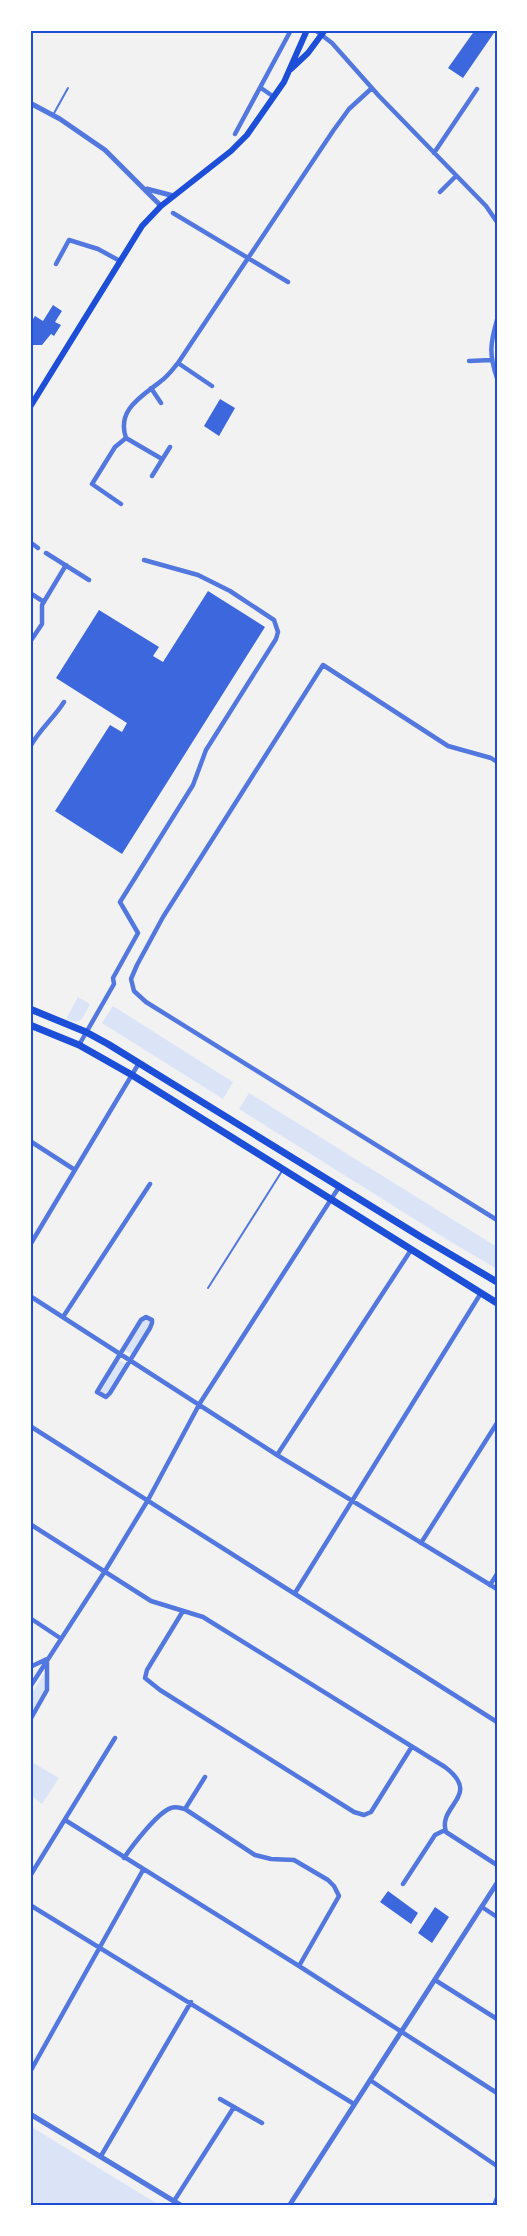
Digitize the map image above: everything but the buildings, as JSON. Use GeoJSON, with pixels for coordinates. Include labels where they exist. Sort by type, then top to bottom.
{"type":"FeatureCollection","features":[{"type":"Feature","properties":{"kind":"main road"},"geometry":{"type":"LineString","coordinates":[[30,407],[142,226],[174,196],[237,146],[274,97],[291,69],[307,30]]}},
{"type":"Feature","properties":{"kind":"main road"},"geometry":{"type":"LineString","coordinates":[[291,69],[324,32]]}},
{"type":"Feature","properties":{"kind":"main road"},"geometry":{"type":"LineString","coordinates":[[30,1008],[86,1032],[139,1063],[497,1282]]}},
{"type":"Feature","properties":{"kind":"main road"},"geometry":{"type":"LineString","coordinates":[[30,1025],[78,1044],[132,1075],[497,1303]]}},
{"type":"Feature","properties":{"kind":"street"},"geometry":{"type":"LineString","coordinates":[[235,134],[291,30]]}},
{"type":"Feature","properties":{"kind":"street"},"geometry":{"type":"LineString","coordinates":[[315,30],[324,32],[372,88],[495,215],[497,222]]}},
{"type":"Feature","properties":{"kind":"street"},"geometry":{"type":"LineString","coordinates":[[316,43],[332,43]]}},
{"type":"Feature","properties":{"kind":"street"},"geometry":{"type":"LineString","coordinates":[[261,88],[274,97]]}},
{"type":"Feature","properties":{"kind":"street"},"geometry":{"type":"LineString","coordinates":[[162,459],[126,438],[123,430],[134,401],[169,375],[247,256],[349,109],[372,88]]}},
{"type":"Feature","properties":{"kind":"street"},"geometry":{"type":"LineString","coordinates":[[434,153],[477,89]]}},
{"type":"Feature","properties":{"kind":"street"},"geometry":{"type":"LineString","coordinates":[[30,103],[53,115],[105,150],[161,207]]}},
{"type":"Feature","properties":{"kind":"street"},"geometry":{"type":"LineString","coordinates":[[440,192],[456,176]]}},
{"type":"Feature","properties":{"kind":"street"},"geometry":{"type":"LineString","coordinates":[[143,187],[153,192],[174,196]]}},
{"type":"Feature","properties":{"kind":"street"},"geometry":{"type":"LineString","coordinates":[[173,213],[288,282]]}},
{"type":"Feature","properties":{"kind":"street"},"geometry":{"type":"LineString","coordinates":[[56,264],[69,240],[98,249],[120,261]]}},
{"type":"Feature","properties":{"kind":"street"},"geometry":{"type":"LineString","coordinates":[[497,320],[491,339],[491,360],[497,378]]}},
{"type":"Feature","properties":{"kind":"street"},"geometry":{"type":"LineString","coordinates":[[469,360],[491,360]]}},
{"type":"Feature","properties":{"kind":"street"},"geometry":{"type":"LineString","coordinates":[[178,363],[212,386]]}},
{"type":"Feature","properties":{"kind":"street"},"geometry":{"type":"LineString","coordinates":[[151,388],[161,403]]}},
{"type":"Feature","properties":{"kind":"street"},"geometry":{"type":"LineString","coordinates":[[121,504],[92,484],[115,447],[126,438]]}},
{"type":"Feature","properties":{"kind":"street"},"geometry":{"type":"LineString","coordinates":[[152,476],[170,447]]}},
{"type":"Feature","properties":{"kind":"street"},"geometry":{"type":"LineString","coordinates":[[30,542],[38,548]]}},
{"type":"Feature","properties":{"kind":"street"},"geometry":{"type":"LineString","coordinates":[[46,552],[89,580]]}},
{"type":"Feature","properties":{"kind":"street"},"geometry":{"type":"LineString","coordinates":[[78,1044],[114,984],[113,978],[138,933],[120,902],[193,785],[206,750],[276,639],[278,632],[277,625],[269,615],[210,580],[144,560]]}},
{"type":"Feature","properties":{"kind":"street"},"geometry":{"type":"LineString","coordinates":[[32,639],[42,624],[44,602],[66,565]]}},
{"type":"Feature","properties":{"kind":"street"},"geometry":{"type":"LineString","coordinates":[[30,593],[44,602]]}},
{"type":"Feature","properties":{"kind":"street"},"geometry":{"type":"LineString","coordinates":[[497,762],[491,758],[448,746],[323,666],[163,917],[131,979],[134,991],[146,1002],[497,1220]]}},
{"type":"Feature","properties":{"kind":"street"},"geometry":{"type":"LineString","coordinates":[[30,747],[34,738],[50,722],[64,702]]}},
{"type":"Feature","properties":{"kind":"street"},"geometry":{"type":"LineString","coordinates":[[30,733],[34,738]]}},
{"type":"Feature","properties":{"kind":"street"},"geometry":{"type":"LineString","coordinates":[[30,1245],[139,1063]]}},
{"type":"Feature","properties":{"kind":"street"},"geometry":{"type":"LineString","coordinates":[[30,1141],[75,1170]]}},
{"type":"Feature","properties":{"kind":"street"},"geometry":{"type":"LineString","coordinates":[[63,1317],[150,1184]]}},
{"type":"Feature","properties":{"kind":"street"},"geometry":{"type":"LineString","coordinates":[[30,1687],[148,1500],[200,1403],[339,1187]]}},
{"type":"Feature","properties":{"kind":"street"},"geometry":{"type":"LineString","coordinates":[[276,1455],[411,1250]]}},
{"type":"Feature","properties":{"kind":"street"},"geometry":{"type":"LineString","coordinates":[[295,1593],[481,1293]]}},
{"type":"Feature","properties":{"kind":"street"},"geometry":{"type":"LineString","coordinates":[[30,1296],[200,1403],[276,1455],[497,1589]]}},
{"type":"Feature","properties":{"kind":"street"},"geometry":{"type":"LineString","coordinates":[[149,1318],[153,1323],[108,1395],[106,1397],[100,1395],[97,1392],[120,1354],[141,1320],[149,1318]]}},
{"type":"Feature","properties":{"kind":"street"},"geometry":{"type":"LineString","coordinates":[[421,1543],[497,1423]]}},
{"type":"Feature","properties":{"kind":"street"},"geometry":{"type":"LineString","coordinates":[[30,1426],[497,1722]]}},
{"type":"Feature","properties":{"kind":"street"},"geometry":{"type":"LineString","coordinates":[[30,1524],[151,1601],[202,1617],[445,1767],[459,1781],[460,1794],[445,1821],[445,1830],[497,1865]]}},
{"type":"Feature","properties":{"kind":"street"},"geometry":{"type":"LineString","coordinates":[[490,1585],[497,1574]]}},
{"type":"Feature","properties":{"kind":"street"},"geometry":{"type":"LineString","coordinates":[[183,1611],[147,1670],[145,1678],[148,1682],[354,1812],[364,1815],[371,1812],[411,1748]]}},
{"type":"Feature","properties":{"kind":"street"},"geometry":{"type":"LineString","coordinates":[[30,1618],[60,1638]]}},
{"type":"Feature","properties":{"kind":"street"},"geometry":{"type":"LineString","coordinates":[[30,1667],[47,1659]]}},
{"type":"Feature","properties":{"kind":"street"},"geometry":{"type":"LineString","coordinates":[[30,1720],[47,1690],[47,1659]]}},
{"type":"Feature","properties":{"kind":"street"},"geometry":{"type":"LineString","coordinates":[[30,1876],[116,1738]]}},
{"type":"Feature","properties":{"kind":"street"},"geometry":{"type":"LineString","coordinates":[[185,1809],[205,1777]]}},
{"type":"Feature","properties":{"kind":"street"},"geometry":{"type":"LineString","coordinates":[[124,1858],[129,1849],[168,1808],[178,1807],[185,1809],[255,1855],[271,1859],[294,1860],[334,1886],[339,1896],[299,1966]]}},
{"type":"Feature","properties":{"kind":"street"},"geometry":{"type":"LineString","coordinates":[[65,1820],[497,2093]]}},
{"type":"Feature","properties":{"kind":"street"},"geometry":{"type":"LineString","coordinates":[[403,1884],[435,1835],[445,1830]]}},
{"type":"Feature","properties":{"kind":"street"},"geometry":{"type":"LineString","coordinates":[[30,2072],[143,1870]]}},
{"type":"Feature","properties":{"kind":"street"},"geometry":{"type":"LineString","coordinates":[[289,2206],[497,1883]]}},
{"type":"Feature","properties":{"kind":"street"},"geometry":{"type":"LineString","coordinates":[[30,1905],[354,2104]]}},
{"type":"Feature","properties":{"kind":"street"},"geometry":{"type":"LineString","coordinates":[[482,1907],[497,1917]]}},
{"type":"Feature","properties":{"kind":"street"},"geometry":{"type":"LineString","coordinates":[[435,1980],[497,2019]]}},
{"type":"Feature","properties":{"kind":"street"},"geometry":{"type":"LineString","coordinates":[[101,2156],[191,2002]]}},
{"type":"Feature","properties":{"kind":"street"},"geometry":{"type":"LineString","coordinates":[[370,2080],[497,2166]]}},
{"type":"Feature","properties":{"kind":"street"},"geometry":{"type":"LineString","coordinates":[[220,2099],[262,2123]]}},
{"type":"Feature","properties":{"kind":"street"},"geometry":{"type":"LineString","coordinates":[[174,2201],[234,2107]]}},
{"type":"Feature","properties":{"kind":"street"},"geometry":{"type":"LineString","coordinates":[[30,2114],[182,2206]]}},
{"type":"Feature","properties":{"kind":"street"},"geometry":{"type":"LineString","coordinates":[[494,2206],[497,2198]]}},
{"type":"Feature","properties":{"kind":"lane"},"geometry":{"type":"LineString","coordinates":[[53,115],[68,88]]}},
{"type":"Feature","properties":{"kind":"lane"},"geometry":{"type":"LineString","coordinates":[[208,1288],[283,1169]]}},
{"type":"Feature","properties":{"kind":"shaded area"},"geometry":{"type":"Polygon","coordinates":[[[78,997],[90,1004],[82,1019],[77,1022],[66,1019],[78,997]]]}},
{"type":"Feature","properties":{"kind":"shaded area"},"geometry":{"type":"Polygon","coordinates":[[[113,1006],[233,1082],[223,1099],[102,1023],[113,1006]]]}},
{"type":"Feature","properties":{"kind":"shaded area"},"geometry":{"type":"Polygon","coordinates":[[[249,1093],[497,1247],[497,1269],[239,1109],[249,1093]]]}},
{"type":"Feature","properties":{"kind":"shaded area"},"geometry":{"type":"Polygon","coordinates":[[[146,1317],[152,1323],[133,1355],[123,1349],[141,1320],[146,1317]]]}},
{"type":"Feature","properties":{"kind":"shaded area"},"geometry":{"type":"Polygon","coordinates":[[[117,1359],[127,1365],[106,1397],[100,1395],[100,1387],[117,1359]]]}},
{"type":"Feature","properties":{"kind":"shaded area"},"geometry":{"type":"Polygon","coordinates":[[[48,1668],[49,1683],[30,1720],[30,1696],[48,1668]]]}},
{"type":"Feature","properties":{"kind":"shaded area"},"geometry":{"type":"Polygon","coordinates":[[[30,1761],[59,1778],[42,1804],[30,1795],[30,1761]]]}},
{"type":"Feature","properties":{"kind":"shaded area"},"geometry":{"type":"Polygon","coordinates":[[[30,2126],[161,2206],[30,2206],[30,2126]]]}}]}
